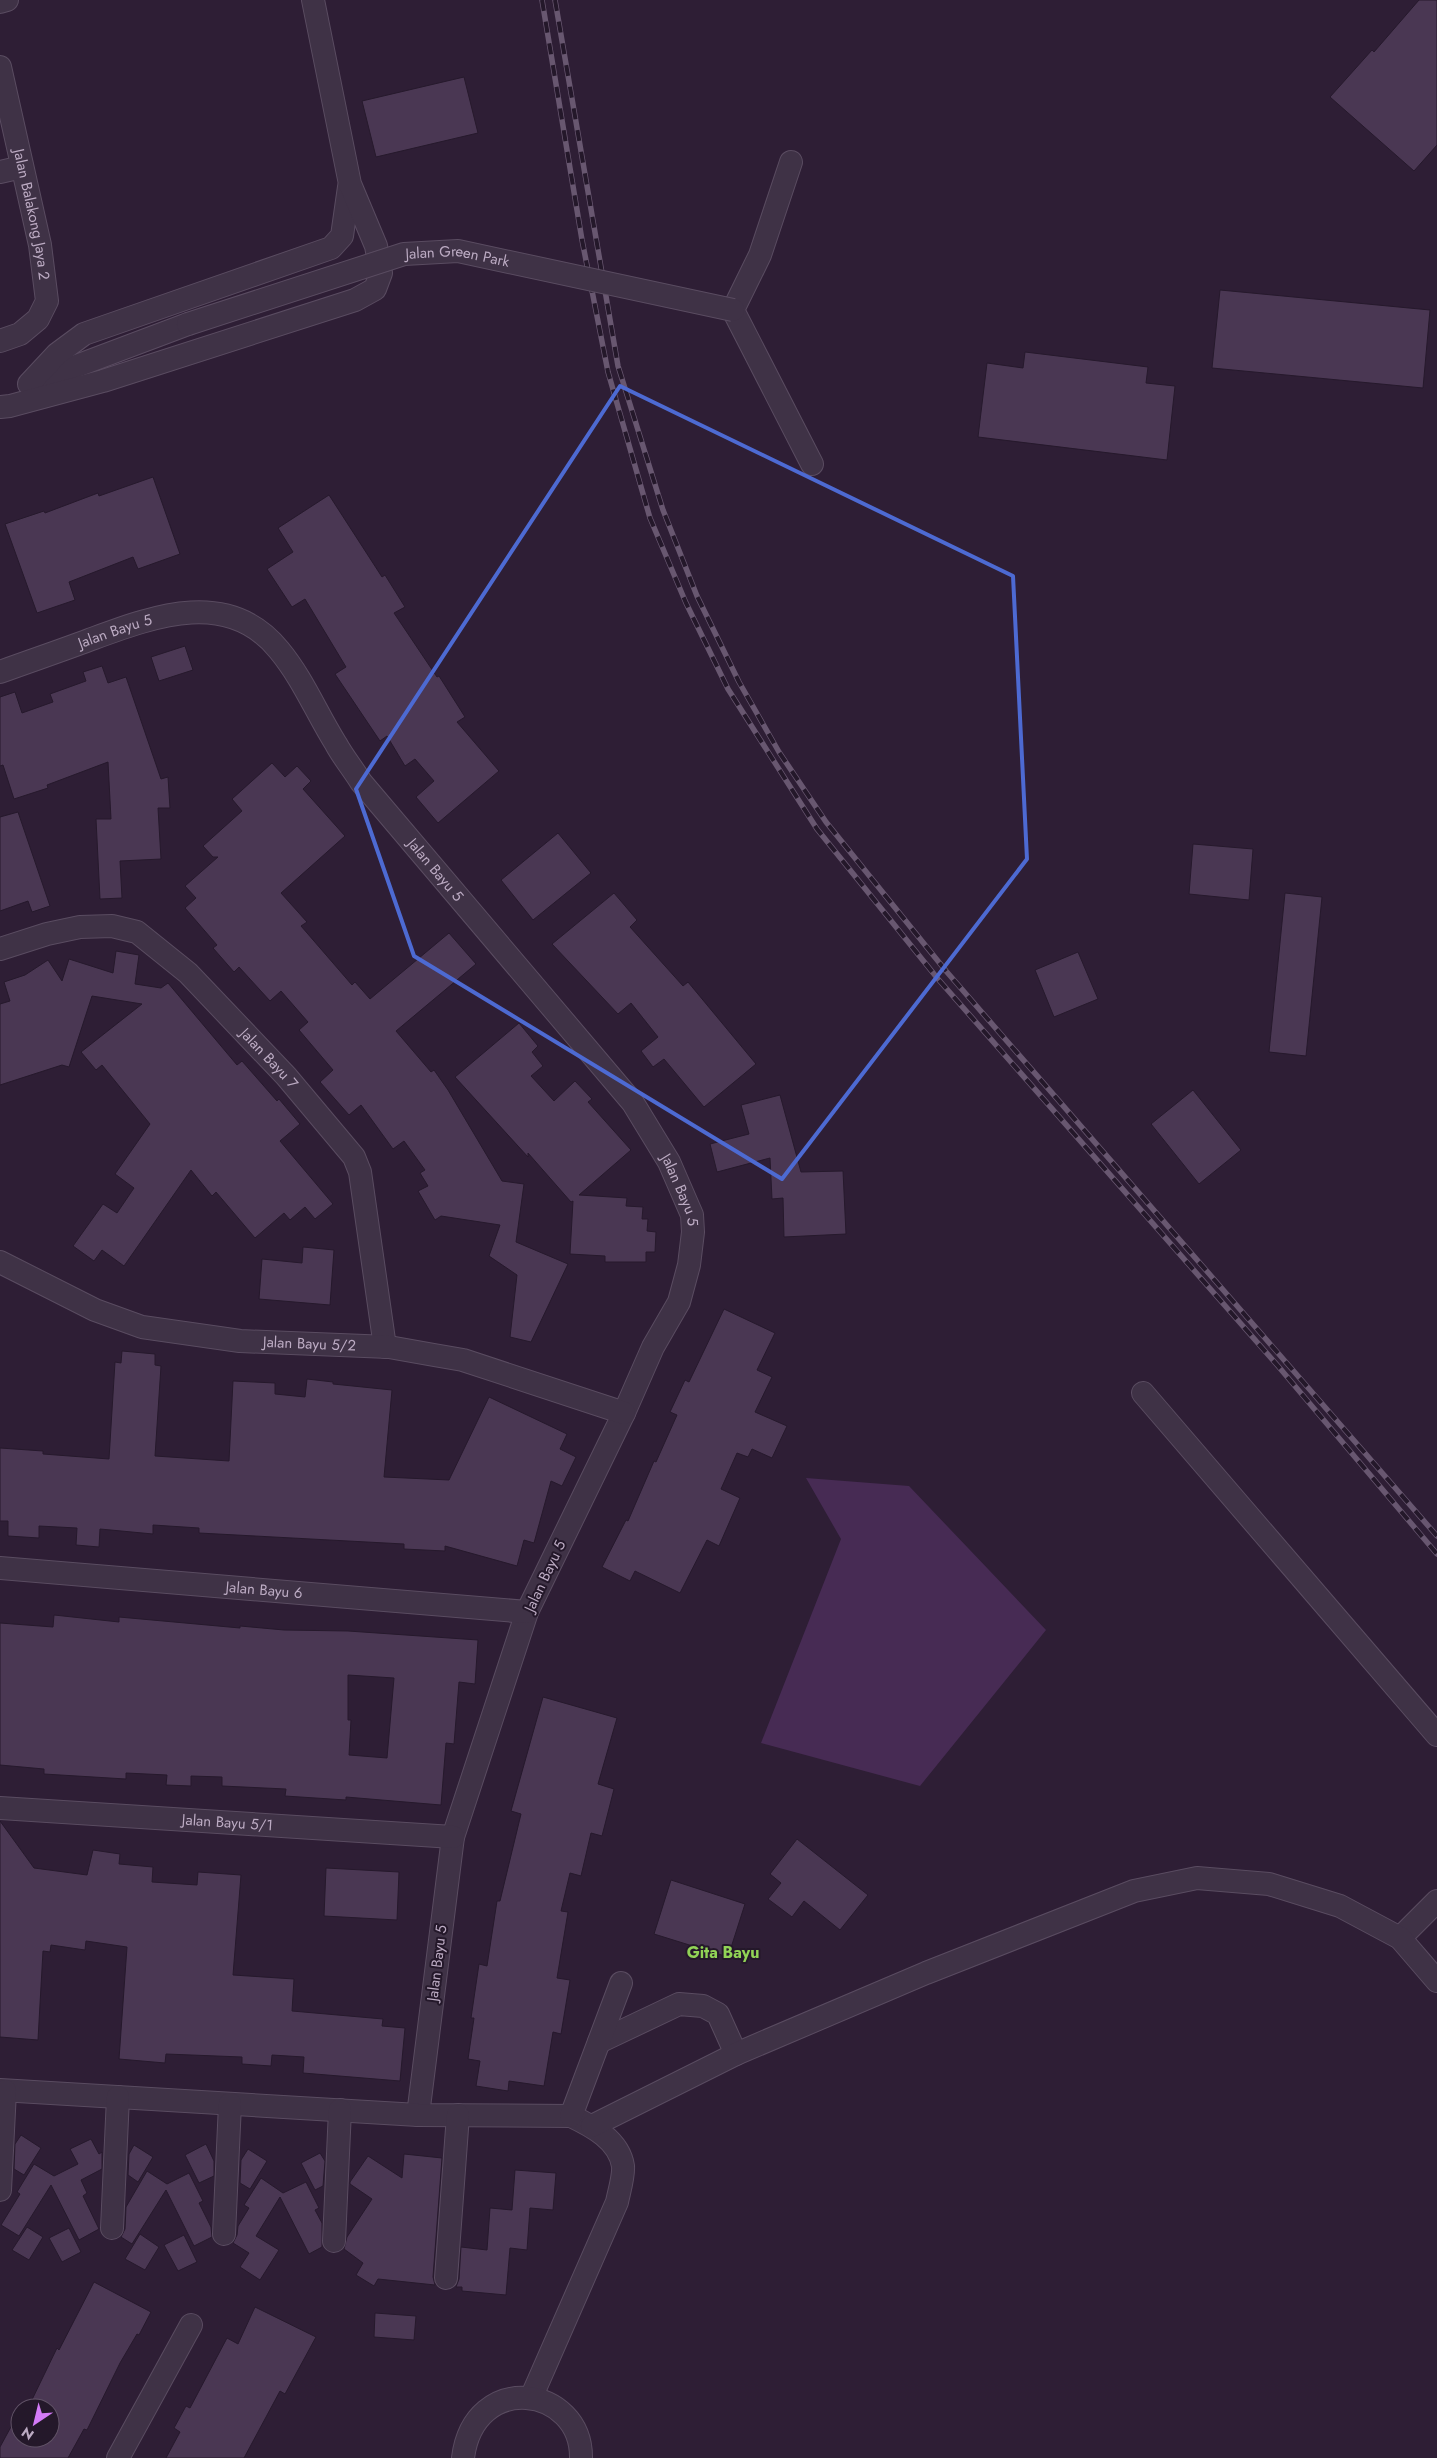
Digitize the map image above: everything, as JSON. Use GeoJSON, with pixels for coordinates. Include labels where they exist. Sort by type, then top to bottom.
{"type":"FeatureCollection","features":[{"type":"Feature","properties":{"kind":"street"},"geometry":{"type":"LineString","coordinates":[[0,2],[6,0]]}},
{"type":"Feature","properties":{"kind":"street"},"geometry":{"type":"LineString","coordinates":[[0,407],[10,406],[134,372],[355,300],[375,289],[381,274],[376,246],[350,184],[313,0]]}},
{"type":"Feature","properties":{"kind":"street","name":"Jalan Balakong Jaya 2"},"geometry":{"type":"LineString","coordinates":[[0,67],[40,245],[46,301],[38,319],[20,334],[0,341]]}},
{"type":"Feature","properties":{"kind":"street"},"geometry":{"type":"LineString","coordinates":[[791,162],[760,255],[733,310],[812,464]]}},
{"type":"Feature","properties":{"kind":"street"},"geometry":{"type":"LineString","coordinates":[[0,172],[22,167]]}},
{"type":"Feature","properties":{"kind":"street"},"geometry":{"type":"LineString","coordinates":[[29,384],[57,354],[84,334],[332,248],[342,236],[350,184]]}},
{"type":"Feature","properties":{"kind":"street","name":"Jalan Green Park"},"geometry":{"type":"LineString","coordinates":[[0,395],[188,324],[404,254],[458,251],[733,310]]}},
{"type":"Feature","properties":{"kind":"street","name":"Jalan Bayu 5"},"geometry":{"type":"LineString","coordinates":[[0,672],[144,620],[182,612],[215,613],[250,624],[277,648],[302,680],[336,745],[361,782],[633,1103],[669,1162],[692,1215],[693,1232],[689,1264],[679,1302],[653,1347],[624,1413],[527,1612],[453,1837],[418,2115]]}},
{"type":"Feature","properties":{"kind":"street","name":"Jalan Bayu 7"},"geometry":{"type":"LineString","coordinates":[[0,949],[47,934],[80,927],[112,926],[137,932],[188,973],[286,1076],[354,1158],[360,1172],[385,1347]]}},
{"type":"Feature","properties":{"kind":"street","name":"Jalan Bayu 5/2"},"geometry":{"type":"LineString","coordinates":[[0,1262],[95,1310],[142,1327],[240,1341],[385,1347],[463,1360],[624,1413]]}},
{"type":"Feature","properties":{"kind":"street"},"geometry":{"type":"LineString","coordinates":[[1143,1392],[1437,1735]]}},
{"type":"Feature","properties":{"kind":"street","name":"Jalan Bayu 6"},"geometry":{"type":"LineString","coordinates":[[0,1568],[527,1612]]}},
{"type":"Feature","properties":{"kind":"street","name":"Jalan Bayu 5/1"},"geometry":{"type":"LineString","coordinates":[[0,1808],[453,1837]]}},
{"type":"Feature","properties":{"kind":"street"},"geometry":{"type":"LineString","coordinates":[[592,2126],[736,2054],[926,1973],[1134,1891],[1197,1878],[1269,1884],[1340,1906],[1400,1938],[1437,1981]]}},
{"type":"Feature","properties":{"kind":"street"},"geometry":{"type":"LineString","coordinates":[[1400,1938],[1437,1901]]}},
{"type":"Feature","properties":{"kind":"street"},"geometry":{"type":"LineString","coordinates":[[571,2116],[621,1983]]}},
{"type":"Feature","properties":{"kind":"street"},"geometry":{"type":"LineString","coordinates":[[598,2042],[679,2004],[703,2006],[718,2014],[736,2054]]}},
{"type":"Feature","properties":{"kind":"street"},"geometry":{"type":"LineString","coordinates":[[0,2190],[2,2091],[418,2115],[571,2116],[592,2126],[612,2143],[623,2166],[617,2202],[531,2398]]}},
{"type":"Feature","properties":{"kind":"street"},"geometry":{"type":"LineString","coordinates":[[112,2228],[118,2097]]}},
{"type":"Feature","properties":{"kind":"street"},"geometry":{"type":"LineString","coordinates":[[224,2234],[230,2104]]}},
{"type":"Feature","properties":{"kind":"street"},"geometry":{"type":"LineString","coordinates":[[334,2241],[340,2110]]}},
{"type":"Feature","properties":{"kind":"street"},"geometry":{"type":"LineString","coordinates":[[446,2278],[458,2115]]}},
{"type":"Feature","properties":{"kind":"street"},"geometry":{"type":"LineString","coordinates":[[118,2458],[191,2325]]}},
{"type":"Feature","properties":{"kind":"street"},"geometry":{"type":"LineString","coordinates":[[463,2458],[465,2441],[472,2425],[483,2412],[498,2403],[514,2398],[531,2398],[546,2403],[560,2411],[571,2423],[578,2437],[581,2458]]}},
{"type":"Feature","properties":{"kind":"highlighted area"},"geometry":{"type":"Polygon","coordinates":[[[620,386],[1013,576],[1027,859],[782,1179],[414,956],[356,789],[620,386]]]}},
{"type":"Feature","properties":{"kind":"shaded area"},"geometry":{"type":"Polygon","coordinates":[[[806,1478],[909,1486],[1046,1630],[920,1786],[761,1743],[841,1539],[806,1478]]]}},
{"type":"Feature","properties":{"kind":"building"},"geometry":{"type":"Polygon","coordinates":[[[1419,0],[1437,0],[1437,145],[1414,171],[1330,97],[1372,50],[1374,52],[1419,0]]]}},
{"type":"Feature","properties":{"kind":"building"},"geometry":{"type":"Polygon","coordinates":[[[464,77],[478,133],[376,157],[362,101],[464,77]]]}},
{"type":"Feature","properties":{"kind":"building"},"geometry":{"type":"Polygon","coordinates":[[[1220,290],[1430,310],[1423,388],[1212,368],[1220,290]]]}},
{"type":"Feature","properties":{"kind":"building"},"geometry":{"type":"Polygon","coordinates":[[[1025,352],[1148,367],[1146,383],[1175,386],[1167,460],[978,437],[987,363],[1023,368],[1025,352]]]}},
{"type":"Feature","properties":{"kind":"building"},"geometry":{"type":"Polygon","coordinates":[[[153,477],[180,554],[138,569],[133,557],[69,582],[75,600],[37,613],[5,524],[44,511],[45,513],[98,493],[99,496],[153,477]]]}},
{"type":"Feature","properties":{"kind":"building"},"geometry":{"type":"Polygon","coordinates":[[[329,495],[382,577],[385,575],[405,607],[394,613],[437,677],[439,676],[465,717],[457,722],[499,771],[438,823],[416,797],[434,781],[415,759],[405,766],[387,736],[380,741],[335,674],[346,667],[305,599],[292,607],[267,569],[293,552],[278,528],[329,495]]]}},
{"type":"Feature","properties":{"kind":"building"},"geometry":{"type":"Polygon","coordinates":[[[185,646],[193,670],[159,681],[151,657],[185,646]]]}},
{"type":"Feature","properties":{"kind":"building"},"geometry":{"type":"Polygon","coordinates":[[[102,666],[108,683],[126,677],[161,779],[168,777],[170,808],[158,808],[161,859],[120,861],[122,898],[100,899],[96,819],[111,819],[108,762],[47,785],[48,788],[14,799],[3,765],[0,766],[0,697],[15,692],[22,713],[53,702],[50,694],[86,681],[83,672],[102,666]]]}},
{"type":"Feature","properties":{"kind":"building"},"geometry":{"type":"Polygon","coordinates":[[[272,763],[285,777],[297,766],[311,781],[303,789],[345,836],[281,893],[307,922],[301,926],[352,985],[355,982],[370,999],[449,933],[476,964],[396,1031],[431,1072],[434,1070],[502,1181],[524,1184],[516,1242],[568,1264],[531,1342],[510,1337],[517,1275],[489,1256],[500,1225],[441,1216],[435,1220],[418,1191],[428,1186],[420,1173],[425,1170],[404,1141],[393,1149],[361,1105],[349,1115],[320,1082],[333,1070],[299,1030],[308,1022],[281,991],[270,1001],[239,967],[234,972],[213,948],[217,945],[185,908],[196,898],[185,886],[218,857],[213,857],[203,846],[242,811],[232,799],[272,763]]]}},
{"type":"Feature","properties":{"kind":"building"},"geometry":{"type":"Polygon","coordinates":[[[18,812],[50,906],[32,912],[28,901],[0,911],[0,817],[18,812]]]}},
{"type":"Feature","properties":{"kind":"building"},"geometry":{"type":"Polygon","coordinates":[[[558,833],[591,873],[533,920],[501,880],[558,833]]]}},
{"type":"Feature","properties":{"kind":"building"},"geometry":{"type":"Polygon","coordinates":[[[1193,844],[1253,849],[1249,900],[1189,894],[1193,844]]]}},
{"type":"Feature","properties":{"kind":"building"},"geometry":{"type":"Polygon","coordinates":[[[614,893],[637,920],[630,927],[683,986],[688,982],[756,1064],[704,1107],[664,1059],[653,1067],[641,1051],[658,1037],[631,1003],[618,1014],[552,944],[614,893]]]}},
{"type":"Feature","properties":{"kind":"building"},"geometry":{"type":"Polygon","coordinates":[[[1285,893],[1322,897],[1306,1056],[1269,1052],[1285,893]]]}},
{"type":"Feature","properties":{"kind":"building"},"geometry":{"type":"Polygon","coordinates":[[[116,951],[139,955],[135,984],[161,988],[168,983],[237,1065],[242,1061],[300,1124],[280,1141],[333,1204],[315,1219],[305,1207],[290,1220],[284,1213],[255,1238],[216,1192],[212,1196],[191,1170],[124,1266],[102,1250],[94,1261],[73,1246],[103,1204],[117,1213],[134,1188],[115,1174],[150,1124],[102,1065],[96,1070],[81,1052],[142,1004],[92,996],[69,1067],[62,1065],[0,1085],[0,1004],[10,1001],[4,982],[25,975],[48,960],[62,981],[69,959],[113,973],[116,951]]]}},
{"type":"Feature","properties":{"kind":"building"},"geometry":{"type":"Polygon","coordinates":[[[1078,952],[1098,999],[1054,1017],[1035,970],[1078,952]]]}},
{"type":"Feature","properties":{"kind":"building"},"geometry":{"type":"Polygon","coordinates":[[[519,1023],[538,1046],[532,1052],[543,1066],[531,1076],[554,1101],[575,1081],[592,1099],[588,1102],[631,1150],[579,1195],[627,1198],[626,1206],[643,1207],[642,1219],[648,1219],[647,1231],[656,1232],[655,1252],[646,1252],[646,1262],[605,1262],[605,1256],[570,1254],[573,1201],[571,1202],[528,1153],[528,1157],[455,1077],[519,1023]]]}},
{"type":"Feature","properties":{"kind":"building"},"geometry":{"type":"Polygon","coordinates":[[[1193,1090],[1241,1150],[1199,1184],[1151,1124],[1193,1090]]]}},
{"type":"Feature","properties":{"kind":"building"},"geometry":{"type":"Polygon","coordinates":[[[780,1095],[801,1172],[843,1171],[846,1234],[784,1237],[783,1198],[772,1199],[770,1158],[717,1172],[710,1144],[749,1134],[741,1105],[780,1095]]]}},
{"type":"Feature","properties":{"kind":"building"},"geometry":{"type":"Polygon","coordinates":[[[303,1247],[334,1250],[330,1305],[259,1299],[262,1259],[302,1263],[303,1247]]]}},
{"type":"Feature","properties":{"kind":"building"},"geometry":{"type":"Polygon","coordinates":[[[724,1309],[775,1333],[757,1370],[772,1377],[755,1412],[787,1426],[772,1458],[752,1449],[748,1457],[737,1453],[721,1489],[740,1498],[719,1546],[707,1540],[680,1593],[635,1571],[630,1581],[602,1567],[626,1520],[628,1521],[654,1461],[656,1462],[677,1415],[670,1412],[685,1380],[689,1382],[724,1309]]]}},
{"type":"Feature","properties":{"kind":"building"},"geometry":{"type":"Polygon","coordinates":[[[122,1351],[155,1354],[155,1365],[161,1366],[155,1456],[229,1461],[233,1381],[275,1383],[275,1394],[305,1397],[307,1379],[333,1382],[333,1384],[392,1390],[384,1477],[449,1480],[489,1397],[567,1434],[560,1449],[576,1457],[562,1486],[551,1481],[534,1543],[524,1540],[517,1566],[445,1546],[445,1551],[404,1549],[404,1544],[199,1533],[199,1528],[153,1525],[153,1534],[100,1529],[99,1547],[76,1545],[77,1528],[39,1526],[39,1538],[8,1536],[8,1521],[0,1521],[0,1448],[43,1451],[43,1454],[109,1459],[115,1362],[121,1363],[122,1351]]]}},
{"type":"Feature","properties":{"kind":"building"},"geometry":{"type":"Polygon","coordinates":[[[54,1615],[119,1622],[119,1617],[240,1628],[240,1626],[284,1630],[348,1631],[478,1640],[475,1684],[459,1682],[454,1744],[446,1743],[441,1805],[346,1797],[346,1800],[285,1796],[286,1789],[222,1786],[222,1777],[191,1776],[191,1786],[166,1785],[167,1775],[126,1773],[126,1779],[44,1774],[44,1769],[0,1765],[0,1623],[53,1627],[54,1615]],[[348,1675],[348,1720],[351,1720],[349,1755],[387,1758],[394,1678],[348,1675]]]}},
{"type":"Feature","properties":{"kind":"building"},"geometry":{"type":"Polygon","coordinates":[[[543,1697],[617,1718],[598,1784],[614,1789],[602,1836],[591,1833],[581,1876],[570,1873],[561,1911],[568,1912],[557,1978],[570,1980],[561,2034],[553,2032],[544,2086],[509,2081],[508,2091],[476,2086],[480,2061],[468,2059],[474,2018],[471,2018],[479,1964],[487,1966],[497,1901],[500,1901],[521,1814],[511,1811],[543,1697]]]}},
{"type":"Feature","properties":{"kind":"building"},"geometry":{"type":"Polygon","coordinates":[[[0,1821],[34,1868],[87,1875],[93,1850],[120,1854],[119,1864],[153,1867],[152,1882],[197,1885],[198,1872],[241,1875],[233,1975],[294,1979],[292,2011],[383,2019],[382,2026],[405,2028],[400,2081],[303,2073],[304,2057],[272,2055],[271,2066],[242,2064],[242,2057],[166,2054],[165,2063],[119,2059],[127,1947],[86,1941],[85,1950],[51,1945],[50,1952],[43,1951],[38,2040],[0,2037],[0,1821]]]}},
{"type":"Feature","properties":{"kind":"building"},"geometry":{"type":"Polygon","coordinates":[[[797,1839],[868,1895],[840,1930],[804,1901],[792,1917],[768,1899],[781,1883],[770,1874],[797,1839]]]}},
{"type":"Feature","properties":{"kind":"building"},"geometry":{"type":"Polygon","coordinates":[[[326,1868],[399,1872],[397,1920],[324,1916],[326,1868]]]}},
{"type":"Feature","properties":{"kind":"building"},"geometry":{"type":"Polygon","coordinates":[[[671,1880],[745,1904],[728,1957],[654,1934],[671,1880]]]}},
{"type":"Feature","properties":{"kind":"building"},"geometry":{"type":"Polygon","coordinates":[[[21,2135],[41,2148],[24,2175],[14,2169],[15,2144],[21,2135]]]}},
{"type":"Feature","properties":{"kind":"building"},"geometry":{"type":"Polygon","coordinates":[[[91,2139],[99,2154],[102,2152],[102,2169],[81,2180],[87,2193],[83,2196],[99,2229],[79,2240],[51,2185],[19,2236],[1,2225],[20,2194],[17,2192],[34,2164],[54,2176],[78,2164],[70,2149],[91,2139]]]}},
{"type":"Feature","properties":{"kind":"building"},"geometry":{"type":"Polygon","coordinates":[[[206,2144],[214,2161],[214,2176],[199,2183],[185,2155],[206,2144]]]}},
{"type":"Feature","properties":{"kind":"building"},"geometry":{"type":"Polygon","coordinates":[[[134,2145],[153,2157],[138,2182],[128,2175],[129,2154],[134,2145]]]}},
{"type":"Feature","properties":{"kind":"building"},"geometry":{"type":"Polygon","coordinates":[[[248,2149],[267,2161],[250,2189],[240,2183],[241,2160],[248,2149]]]}},
{"type":"Feature","properties":{"kind":"building"},"geometry":{"type":"Polygon","coordinates":[[[320,2153],[325,2161],[323,2186],[315,2190],[301,2163],[320,2153]]]}},
{"type":"Feature","properties":{"kind":"building"},"geometry":{"type":"Polygon","coordinates":[[[404,2154],[442,2158],[433,2277],[435,2285],[378,2279],[374,2286],[356,2275],[363,2263],[344,2249],[347,2237],[372,2199],[350,2184],[350,2182],[368,2156],[402,2178],[404,2154]]]}},
{"type":"Feature","properties":{"kind":"building"},"geometry":{"type":"Polygon","coordinates":[[[515,2170],[556,2173],[553,2210],[530,2208],[527,2250],[510,2248],[506,2295],[462,2291],[462,2287],[456,2287],[459,2279],[461,2247],[487,2250],[490,2208],[512,2210],[515,2170]]]}},
{"type":"Feature","properties":{"kind":"building"},"geometry":{"type":"Polygon","coordinates":[[[147,2171],[167,2184],[189,2173],[203,2201],[199,2203],[211,2227],[212,2237],[194,2246],[166,2190],[132,2244],[121,2237],[125,2229],[126,2207],[147,2171]]]}},
{"type":"Feature","properties":{"kind":"building"},"geometry":{"type":"Polygon","coordinates":[[[261,2178],[283,2193],[306,2182],[319,2208],[315,2210],[322,2223],[322,2247],[309,2254],[280,2197],[256,2236],[279,2250],[260,2280],[240,2267],[249,2253],[233,2243],[237,2235],[238,2226],[249,2208],[244,2205],[261,2178]]]}},
{"type":"Feature","properties":{"kind":"building"},"geometry":{"type":"Polygon","coordinates":[[[27,2227],[43,2237],[29,2260],[12,2250],[27,2227]]]}},
{"type":"Feature","properties":{"kind":"building"},"geometry":{"type":"Polygon","coordinates":[[[69,2228],[81,2252],[62,2262],[49,2238],[69,2228]]]}},
{"type":"Feature","properties":{"kind":"building"},"geometry":{"type":"Polygon","coordinates":[[[140,2234],[159,2247],[145,2270],[125,2259],[140,2234]]]}},
{"type":"Feature","properties":{"kind":"building"},"geometry":{"type":"Polygon","coordinates":[[[184,2235],[197,2262],[178,2271],[164,2245],[184,2235]]]}},
{"type":"Feature","properties":{"kind":"building"},"geometry":{"type":"Polygon","coordinates":[[[94,2282],[151,2312],[139,2335],[137,2334],[120,2363],[87,2430],[84,2429],[68,2458],[0,2458],[0,2447],[10,2429],[10,2448],[60,2448],[60,2398],[33,2398],[57,2348],[59,2350],[94,2282]]]}},
{"type":"Feature","properties":{"kind":"building"},"geometry":{"type":"Polygon","coordinates":[[[255,2307],[316,2337],[285,2394],[280,2391],[244,2458],[166,2458],[180,2432],[174,2428],[186,2406],[190,2408],[227,2338],[238,2344],[255,2307]]]}},
{"type":"Feature","properties":{"kind":"building"},"geometry":{"type":"Polygon","coordinates":[[[375,2313],[416,2316],[414,2340],[374,2337],[375,2313]]]}},
{"type":"Feature","properties":{"kind":"railway"},"geometry":{"type":"LineString","coordinates":[[542,0],[582,240],[608,372],[650,518],[686,603],[728,689],[817,829],[938,979],[1278,1366],[1437,1554]]}},
{"type":"Feature","properties":{"kind":"railway"},"geometry":{"type":"LineString","coordinates":[[555,0],[618,366],[663,510],[697,596],[739,682],[779,752],[826,822],[946,971],[1437,1536]]}},
{"type":"Feature","properties":{"kind":"district","name":"Gita Bayu"},"geometry":{"type":"Point","coordinates":[723,1952]}}]}
